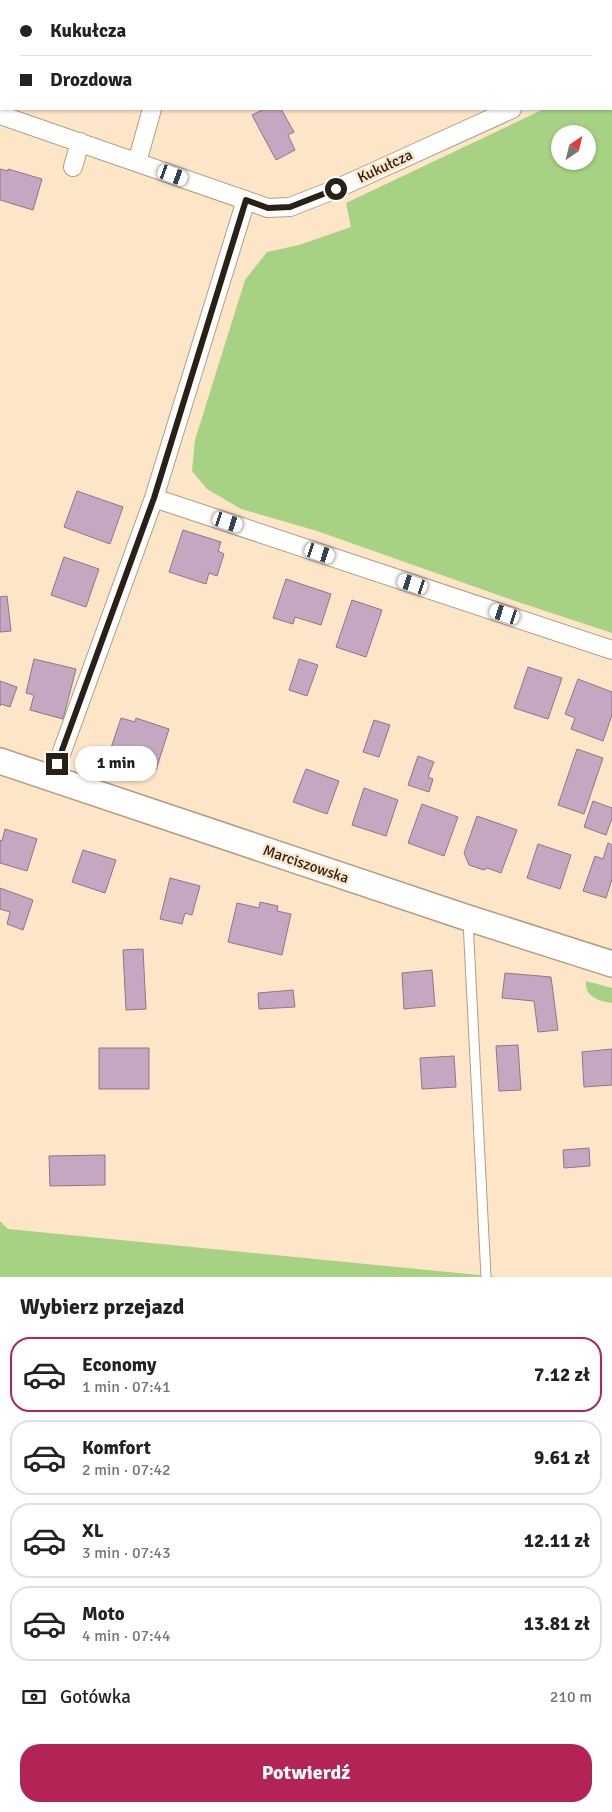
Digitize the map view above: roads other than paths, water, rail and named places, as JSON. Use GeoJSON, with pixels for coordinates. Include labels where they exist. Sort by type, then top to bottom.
{"type":"FeatureCollection","features":[{"type":"Feature","properties":{"kind":"street"},"geometry":{"type":"LineString","coordinates":[[137,162],[152,110]]}},
{"type":"Feature","properties":{"kind":"street","name":"Kukułcza"},"geometry":{"type":"LineString","coordinates":[[0,115],[268,208],[290,207],[336,189],[510,110]]}},
{"type":"Feature","properties":{"kind":"street"},"geometry":{"type":"LineString","coordinates":[[73,167],[80,142]]}},
{"type":"Feature","properties":{"kind":"street"},"geometry":{"type":"LineString","coordinates":[[52,778],[154,498],[246,200]]}},
{"type":"Feature","properties":{"kind":"street"},"geometry":{"type":"LineString","coordinates":[[154,498],[612,650]]}},
{"type":"Feature","properties":{"kind":"street","name":"Marciszowska"},"geometry":{"type":"LineString","coordinates":[[0,761],[468,918],[612,964]]}},
{"type":"Feature","properties":{"kind":"lane"},"geometry":{"type":"LineString","coordinates":[[468,918],[486,1277]]}}]}
